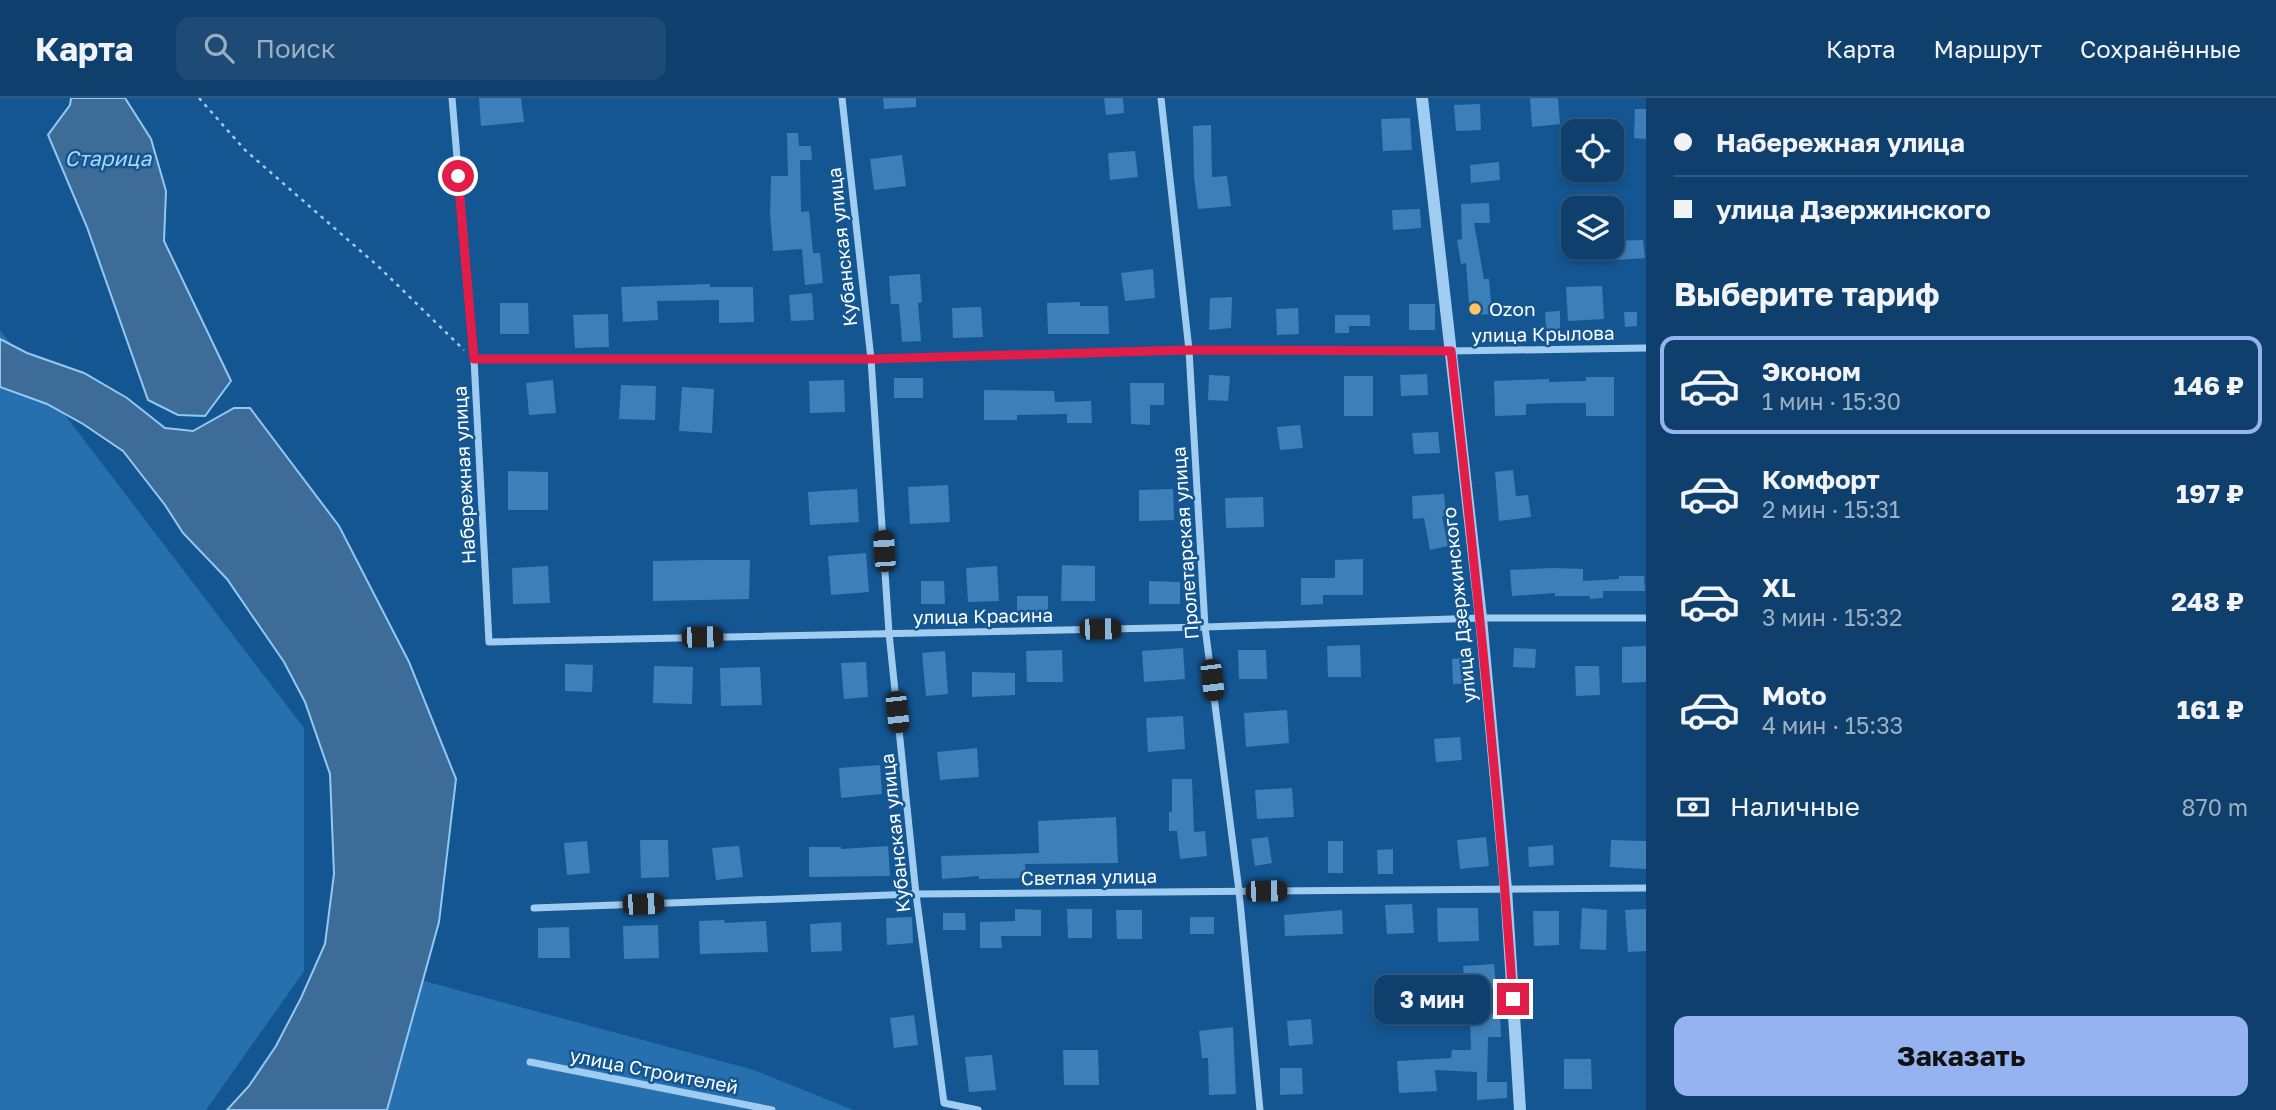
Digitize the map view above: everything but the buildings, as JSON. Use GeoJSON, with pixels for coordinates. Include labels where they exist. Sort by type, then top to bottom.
{"type":"FeatureCollection","features":[{"type":"Feature","properties":{"kind":"street","name":"Набережная улица"},"geometry":{"type":"LineString","coordinates":[[452,98],[474,359],[489,642]]}},
{"type":"Feature","properties":{"kind":"street","name":"Кубанская улица"},"geometry":{"type":"LineString","coordinates":[[842,98],[871,359],[889,633],[916,894],[944,1103],[978,1110]]}},
{"type":"Feature","properties":{"kind":"street","name":"Пролетарская улица"},"geometry":{"type":"LineString","coordinates":[[1161,98],[1189,350],[1205,627],[1239,891],[1260,1110]]}},
{"type":"Feature","properties":{"kind":"street","name":"улица Дзержинского"},"geometry":{"type":"LineString","coordinates":[[1422,98],[1481,618],[1506,889],[1520,1110]]}},
{"type":"Feature","properties":{"kind":"street","name":"улица Крылова"},"geometry":{"type":"LineString","coordinates":[[474,359],[871,359],[1189,350],[1451,351],[1646,348]]}},
{"type":"Feature","properties":{"kind":"street","name":"улица Красина"},"geometry":{"type":"LineString","coordinates":[[489,642],[1205,627],[1481,618],[1646,618]]}},
{"type":"Feature","properties":{"kind":"street","name":"Светлая улица"},"geometry":{"type":"LineString","coordinates":[[534,908],[916,894],[1646,888]]}},
{"type":"Feature","properties":{"kind":"street","name":"улица Строителей"},"geometry":{"type":"LineString","coordinates":[[530,1062],[772,1110]]}},
{"type":"Feature","properties":{"kind":"path"},"geometry":{"type":"LineString","coordinates":[[199,98],[245,150],[379,267],[474,359]]}},
{"type":"Feature","properties":{"kind":"shaded area"},"geometry":{"type":"Polygon","coordinates":[[[0,330],[304,728],[304,971],[206,1110],[0,1110],[0,330]]]}},
{"type":"Feature","properties":{"kind":"shaded area"},"geometry":{"type":"Polygon","coordinates":[[[420,980],[754,1070],[853,1110],[373,1110],[420,980]]]}},
{"type":"Feature","properties":{"kind":"water","name":"Старица"},"geometry":{"type":"Polygon","coordinates":[[[71,98],[125,98],[151,139],[166,191],[164,241],[231,381],[205,416],[178,415],[148,400],[87,227],[48,135],[70,105],[71,98]]]}},
{"type":"Feature","properties":{"kind":"water"},"geometry":{"type":"Polygon","coordinates":[[[0,339],[27,353],[84,373],[127,398],[165,428],[193,431],[234,408],[250,408],[339,526],[409,662],[456,779],[439,922],[387,1110],[227,1110],[249,1086],[276,1046],[325,944],[334,874],[330,774],[305,702],[284,662],[227,579],[183,533],[123,451],[47,404],[0,387],[0,339]]]}},
{"type":"Feature","properties":{"kind":"place","name":"Ozon"},"geometry":{"type":"Point","coordinates":[1475,309]}},
{"type":"Feature","properties":{"kind":"route"},"geometry":{"type":"LineString","coordinates":[[458,176],[474,359],[871,359],[1189,350],[1451,351],[1481,618],[1506,889],[1513,999]]}}]}
